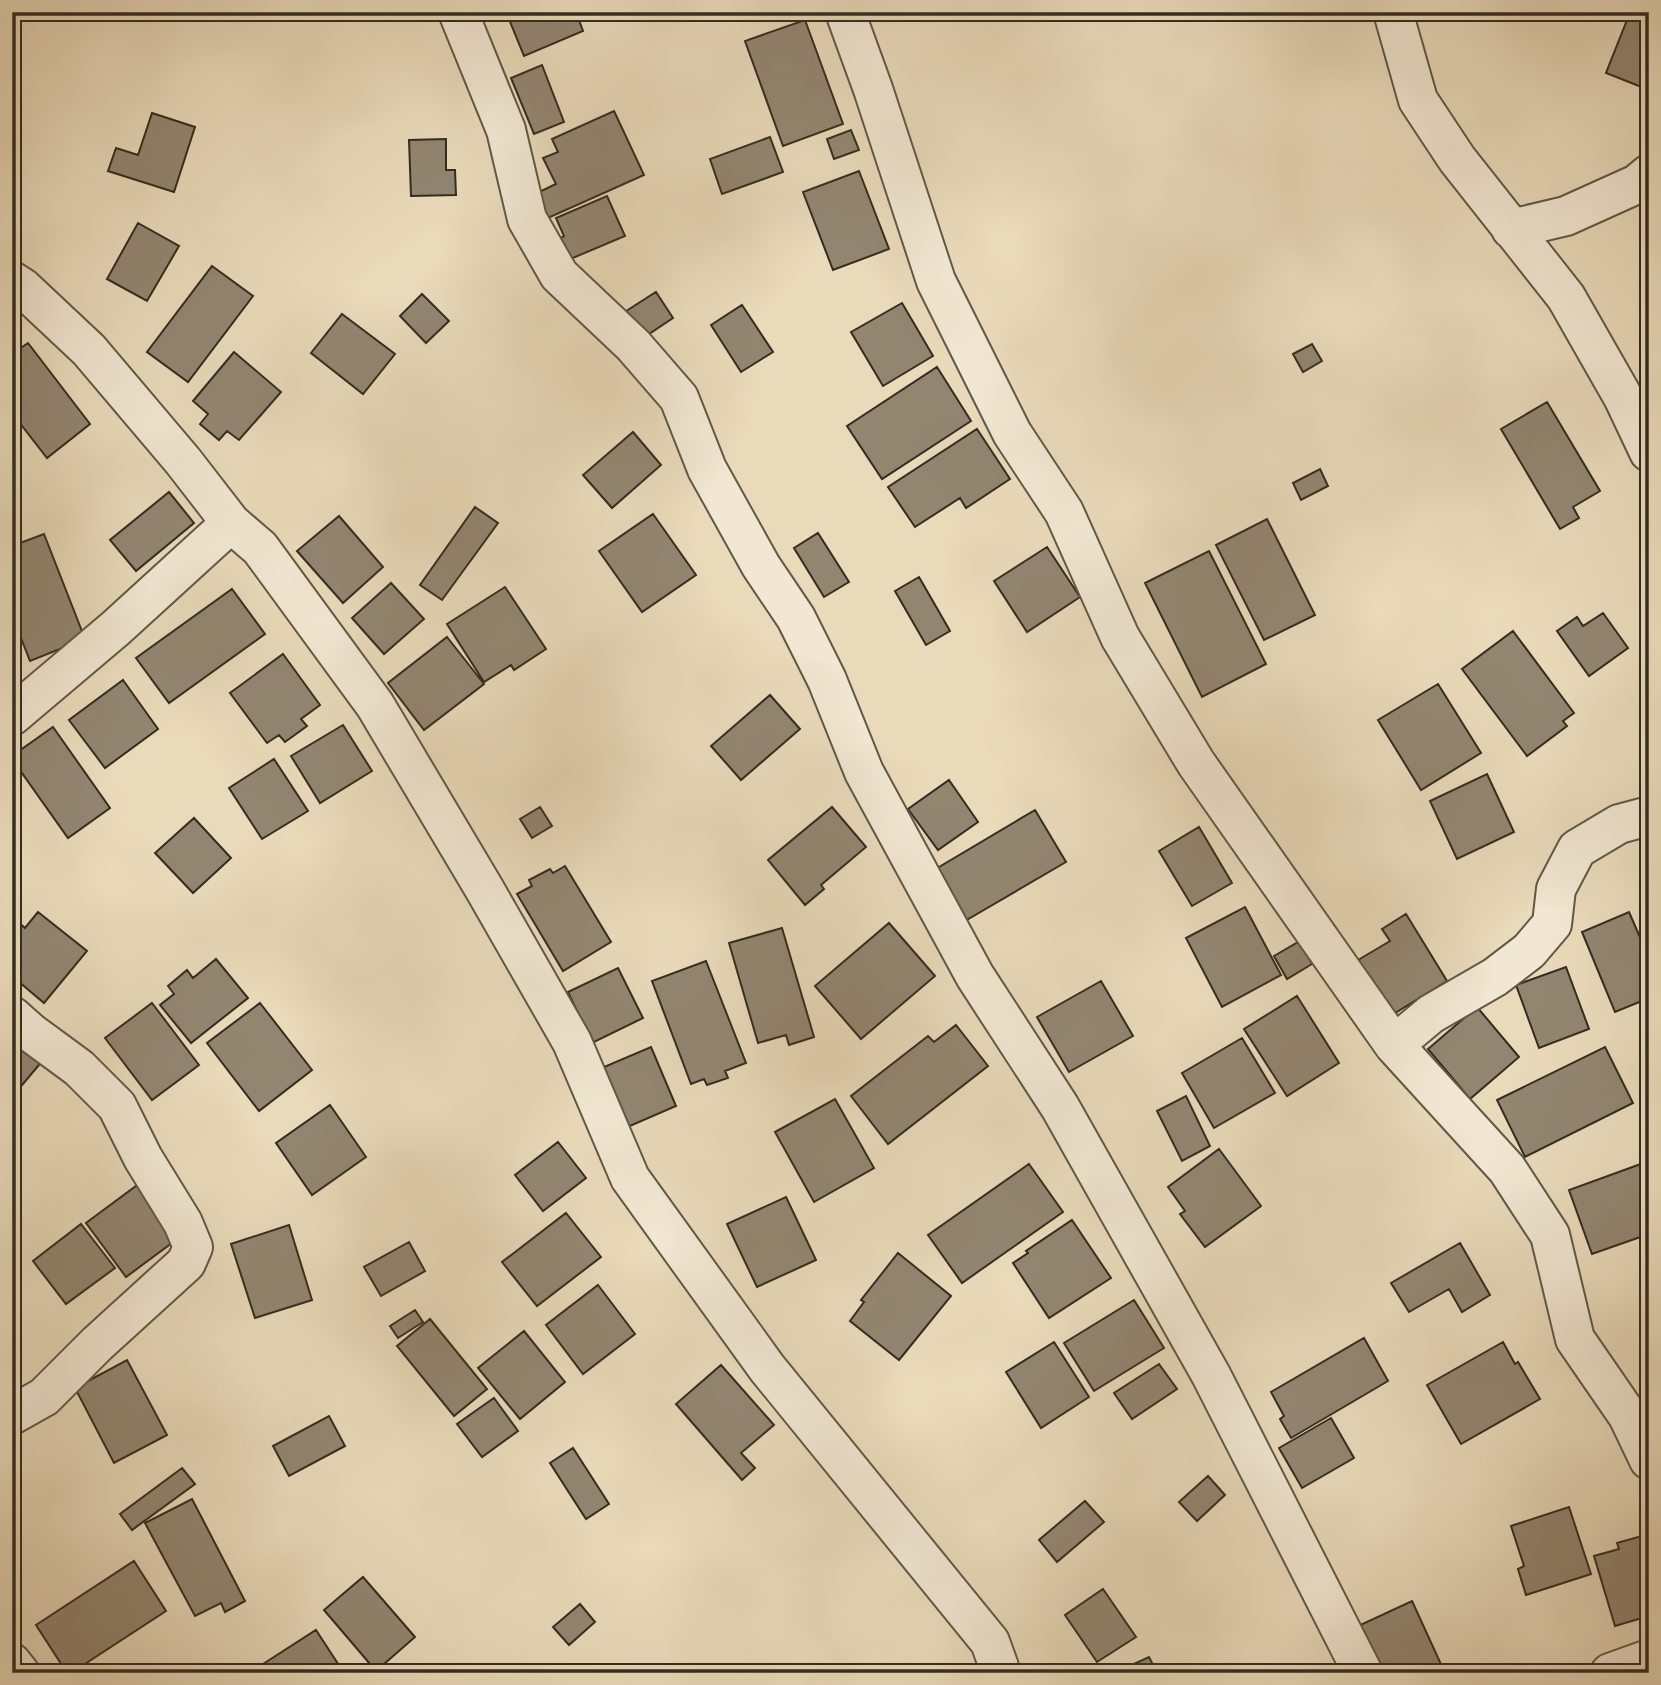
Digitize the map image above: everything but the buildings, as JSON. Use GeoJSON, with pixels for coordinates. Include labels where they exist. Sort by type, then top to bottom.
{"type":"FeatureCollection","features":[{"type":"Feature","properties":{"kind":"street"},"geometry":{"type":"LineString","coordinates":[[458,12],[506,130],[527,219],[559,275],[633,345],[679,398],[707,469],[761,566],[796,618],[827,680],[864,772],[975,975],[1060,1107],[1211,1375],[1363,1673]]}},
{"type":"Feature","properties":{"kind":"street"},"geometry":{"type":"LineString","coordinates":[[845,12],[936,281],[1012,433],[1064,512],[1120,637],[1196,764],[1394,1045],[1507,1169],[1550,1235],[1575,1339],[1628,1416],[1649,1460]]}},
{"type":"Feature","properties":{"kind":"street"},"geometry":{"type":"LineString","coordinates":[[1393,12],[1418,100],[1457,159],[1566,297],[1622,397],[1649,452]]}},
{"type":"Feature","properties":{"kind":"street"},"geometry":{"type":"LineString","coordinates":[[1511,229],[1566,216],[1637,184],[1649,174]]}},
{"type":"Feature","properties":{"kind":"street"},"geometry":{"type":"LineString","coordinates":[[12,281],[89,349],[231,523],[260,548],[375,705],[572,1042],[630,1178],[767,1368],[990,1643],[999,1673]]}},
{"type":"Feature","properties":{"kind":"street"},"geometry":{"type":"LineString","coordinates":[[12,716],[116,628],[231,523]]}},
{"type":"Feature","properties":{"kind":"street"},"geometry":{"type":"LineString","coordinates":[[1394,1045],[1431,1014],[1495,977],[1529,951],[1552,924],[1556,888],[1577,849],[1619,824],[1649,816]]}},
{"type":"Feature","properties":{"kind":"street"},"geometry":{"type":"LineString","coordinates":[[12,1016],[79,1068],[117,1105],[143,1158],[183,1223],[193,1247],[186,1263],[97,1344],[44,1397],[12,1415]]}},
{"type":"Feature","properties":{"kind":"street"},"geometry":{"type":"LineString","coordinates":[[1610,1673],[1649,1660]]}},
{"type":"Feature","properties":{"kind":"street"},"geometry":{"type":"LineString","coordinates":[[12,1663],[20,1673]]}}]}
